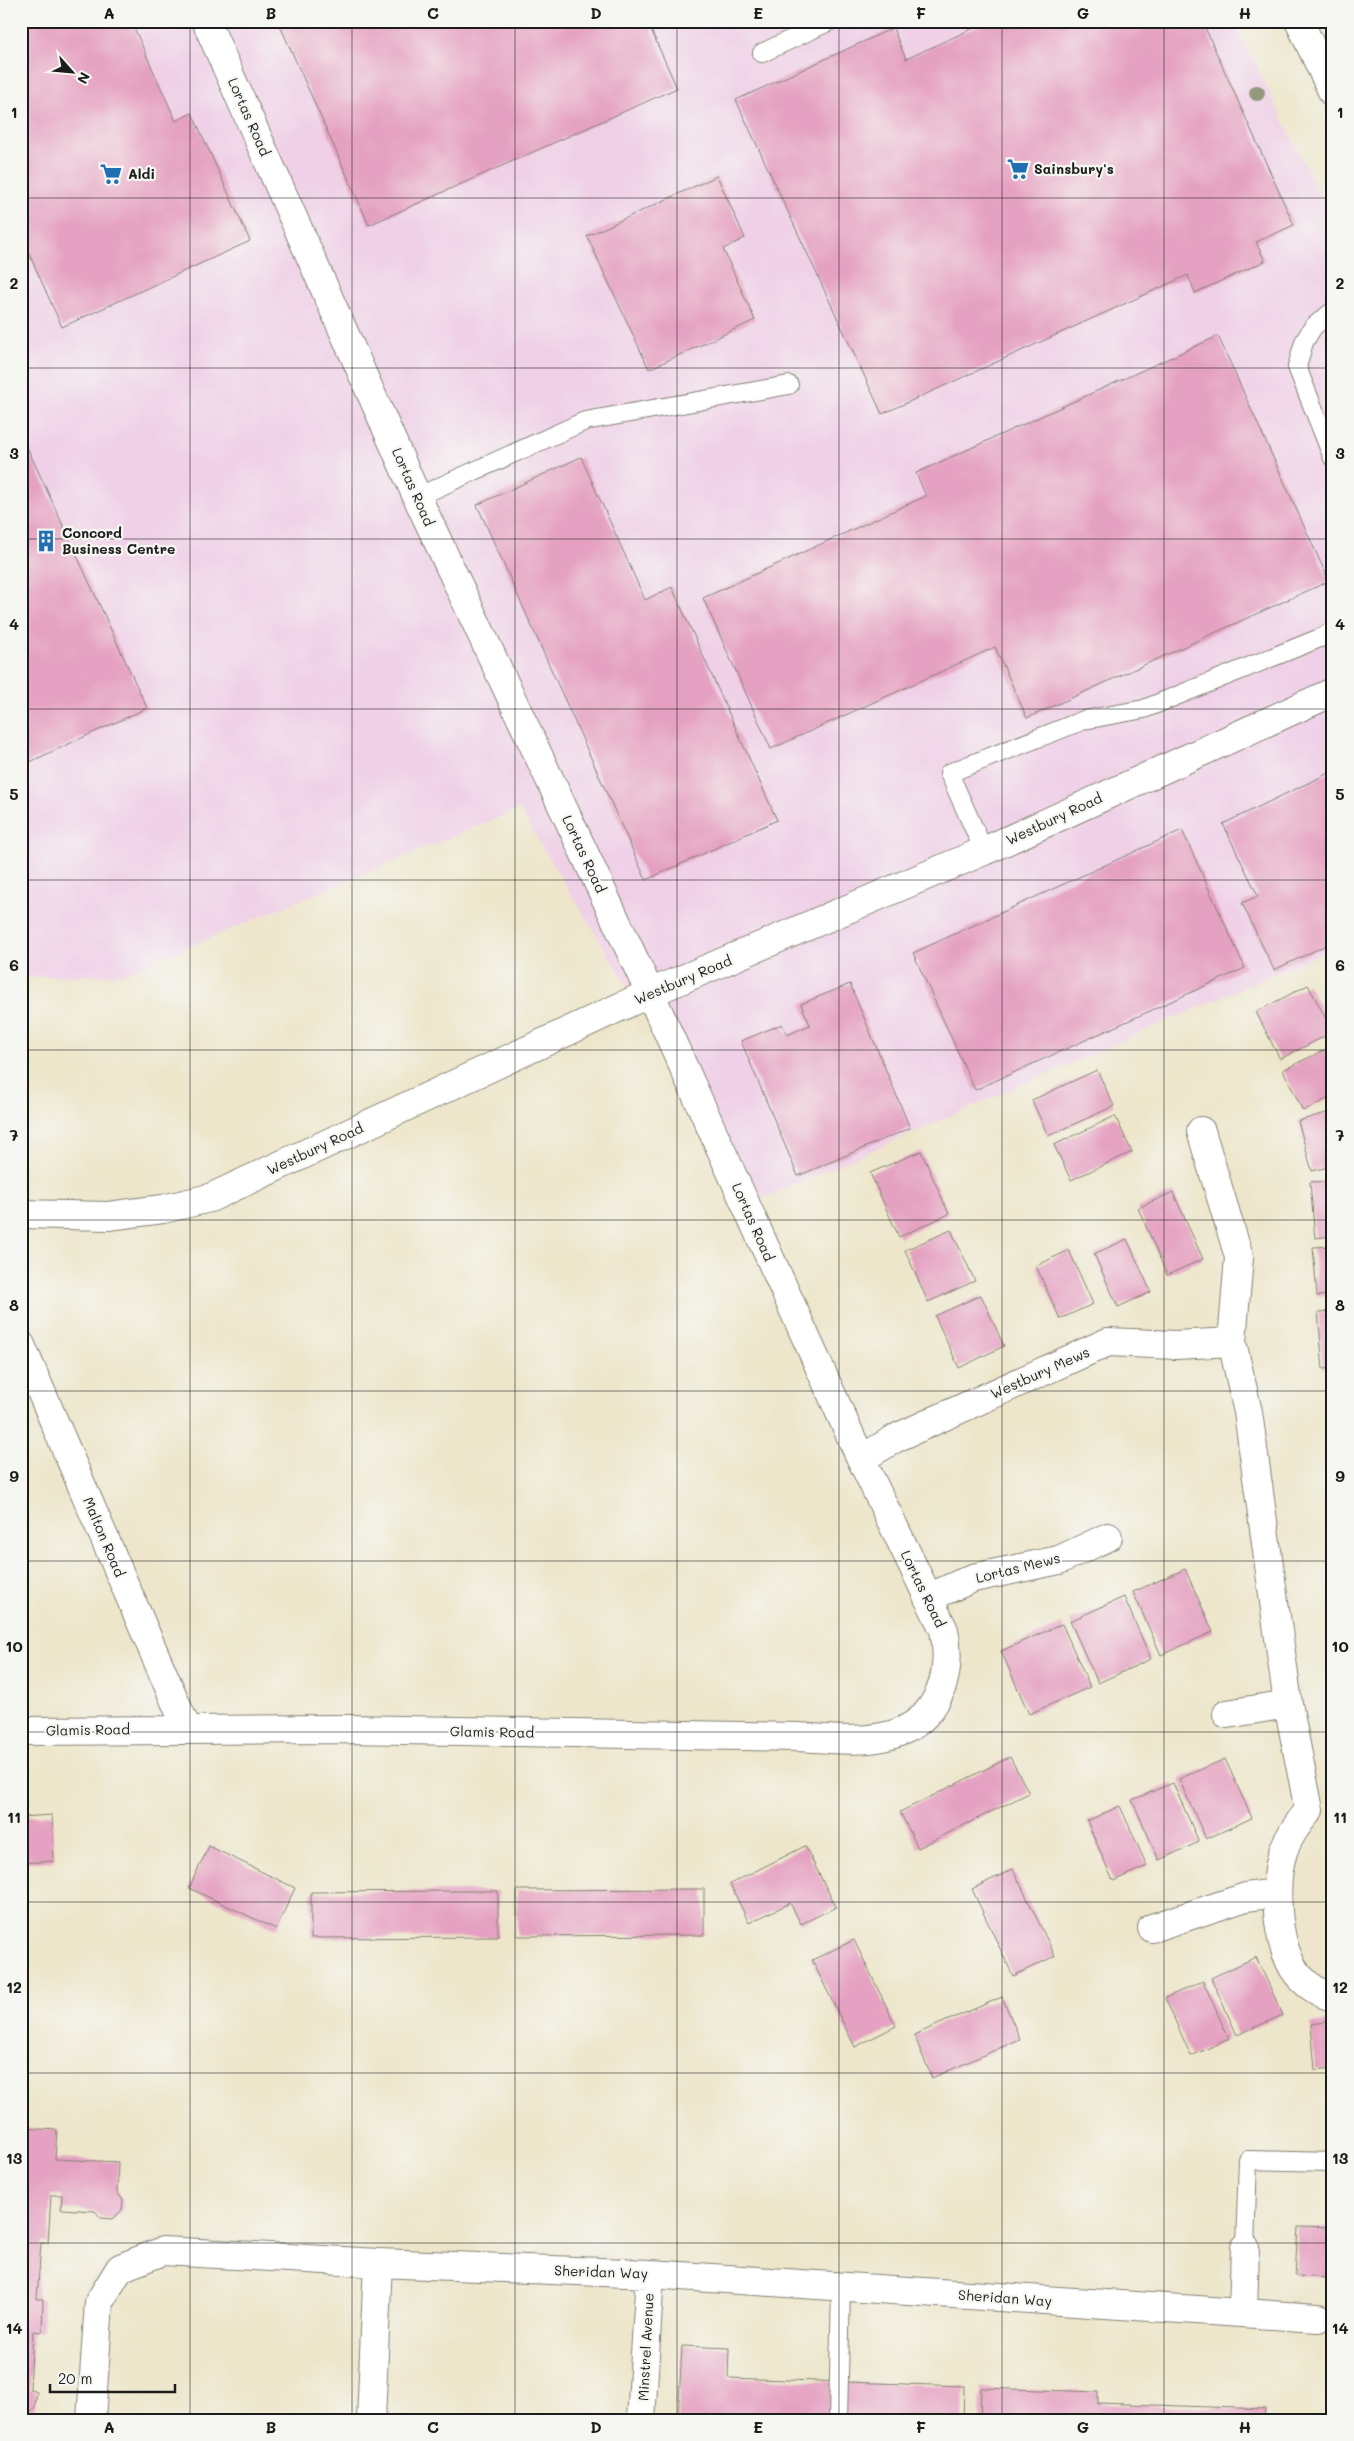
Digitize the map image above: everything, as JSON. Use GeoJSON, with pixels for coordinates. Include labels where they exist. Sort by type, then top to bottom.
{"type":"FeatureCollection","features":[{"type":"Feature","properties":{"kind":"street","name":"Lortas Road"},"geometry":{"type":"LineString","coordinates":[[206,21],[417,497],[650,993],[861,1459],[944,1630],[948,1649],[947,1669],[942,1688]]}},
{"type":"Feature","properties":{"kind":"street"},"geometry":{"type":"LineString","coordinates":[[1299,21],[1333,93]]}},
{"type":"Feature","properties":{"kind":"street","name":"Westbury Road"},"geometry":{"type":"LineString","coordinates":[[21,1214],[108,1216],[163,1209],[210,1198],[650,993],[984,851],[1333,692]]}},
{"type":"Feature","properties":{"kind":"street"},"geometry":{"type":"LineString","coordinates":[[1201,1131],[1239,1258],[1232,1342],[1248,1412],[1288,1704],[1309,1810],[1294,1829],[1284,1849],[1278,1875],[1277,1893],[1284,1948],[1290,1963],[1300,1976],[1311,1987],[1333,1998]]}},
{"type":"Feature","properties":{"kind":"street","name":"Westbury Mews"},"geometry":{"type":"LineString","coordinates":[[861,1459],[896,1438],[1108,1342],[1176,1345],[1232,1342]]}},
{"type":"Feature","properties":{"kind":"street","name":"Malton Road"},"geometry":{"type":"LineString","coordinates":[[21,1345],[187,1729]]}},
{"type":"Feature","properties":{"kind":"street","name":"Lortas Mews"},"geometry":{"type":"LineString","coordinates":[[928,1598],[973,1578],[1059,1560],[1108,1537]]}},
{"type":"Feature","properties":{"kind":"street","name":"Glamis Road"},"geometry":{"type":"LineString","coordinates":[[21,1731],[187,1729],[406,1730],[799,1737],[842,1740],[890,1735],[907,1728],[922,1718],[934,1704],[942,1688]]}},
{"type":"Feature","properties":{"kind":"street"},"geometry":{"type":"LineString","coordinates":[[1227,1714],[1288,1704]]}},
{"type":"Feature","properties":{"kind":"street"},"geometry":{"type":"LineString","coordinates":[[1152,1928],[1246,1897],[1277,1893]]}},
{"type":"Feature","properties":{"kind":"street"},"geometry":{"type":"LineString","coordinates":[[1242,2312],[1245,2247]]}},
{"type":"Feature","properties":{"kind":"street","name":"Sheridan Way"},"geometry":{"type":"LineString","coordinates":[[91,2420],[99,2302],[120,2268],[163,2251],[378,2263],[650,2274],[1318,2318]]}},
{"type":"Feature","properties":{"kind":"street"},"geometry":{"type":"LineString","coordinates":[[371,2420],[378,2263]]}},
{"type":"Feature","properties":{"kind":"street","name":"Minstrel Avenue"},"geometry":{"type":"LineString","coordinates":[[641,2420],[650,2274]]}},
{"type":"Feature","properties":{"kind":"lane"},"geometry":{"type":"LineString","coordinates":[[762,53],[830,21]]}},
{"type":"Feature","properties":{"kind":"lane"},"geometry":{"type":"LineString","coordinates":[[1333,311],[1313,326],[1304,342],[1297,367],[1333,458]]}},
{"type":"Feature","properties":{"kind":"lane"},"geometry":{"type":"LineString","coordinates":[[417,497],[585,421],[789,385]]}},
{"type":"Feature","properties":{"kind":"lane"},"geometry":{"type":"LineString","coordinates":[[984,851],[949,773],[1084,720],[1144,709],[1325,636],[1333,630]]}},
{"type":"Feature","properties":{"kind":"lane"},"geometry":{"type":"LineString","coordinates":[[1245,2247],[1248,2160],[1333,2162]]}},
{"type":"Feature","properties":{"kind":"lane"},"geometry":{"type":"LineString","coordinates":[[838,2420],[841,2287]]}},
{"type":"Feature","properties":{"kind":"shaded area"},"geometry":{"type":"Polygon","coordinates":[[[21,21],[1234,21],[1333,221],[1333,948],[759,1200],[519,809],[121,975],[21,977],[21,21]]]}},
{"type":"Feature","properties":{"kind":"building","name":"Aldi"},"geometry":{"type":"Polygon","coordinates":[[[21,21],[131,21],[176,121],[192,113],[250,241],[62,327],[21,236],[21,21]]]}},
{"type":"Feature","properties":{"kind":"building"},"geometry":{"type":"Polygon","coordinates":[[[278,21],[647,21],[677,88],[369,225],[278,21]]]}},
{"type":"Feature","properties":{"kind":"building","name":"Sainsbury's"},"geometry":{"type":"Polygon","coordinates":[[[989,21],[1202,21],[1294,225],[1256,242],[1265,261],[1195,293],[1188,275],[882,414],[736,100],[893,28],[906,59],[989,21]]]}},
{"type":"Feature","properties":{"kind":"building"},"geometry":{"type":"Polygon","coordinates":[[[717,176],[745,238],[723,249],[755,320],[649,369],[587,236],[717,176]]]}},
{"type":"Feature","properties":{"kind":"building"},"geometry":{"type":"Polygon","coordinates":[[[1218,336],[1329,581],[1027,718],[995,647],[771,749],[703,598],[926,496],[916,473],[1218,336]]]}},
{"type":"Feature","properties":{"kind":"building","name":"Concord Business Centre"},"geometry":{"type":"Polygon","coordinates":[[[21,434],[147,708],[21,766],[21,434]]]}},
{"type":"Feature","properties":{"kind":"building"},"geometry":{"type":"Polygon","coordinates":[[[581,457],[645,600],[672,587],[777,820],[646,880],[477,505],[581,457]]]}},
{"type":"Feature","properties":{"kind":"building"},"geometry":{"type":"Polygon","coordinates":[[[1333,771],[1333,942],[1274,970],[1242,903],[1258,896],[1223,824],[1333,771]]]}},
{"type":"Feature","properties":{"kind":"building"},"geometry":{"type":"Polygon","coordinates":[[[1182,830],[1245,968],[975,1090],[913,953],[1182,830]]]}},
{"type":"Feature","properties":{"kind":"building"},"geometry":{"type":"Polygon","coordinates":[[[850,984],[910,1128],[798,1176],[741,1041],[782,1024],[787,1035],[810,1025],[801,1004],[850,984]]]}},
{"type":"Feature","properties":{"kind":"building"},"geometry":{"type":"Polygon","coordinates":[[[1308,985],[1333,1032],[1280,1059],[1256,1012],[1308,985]]]}},
{"type":"Feature","properties":{"kind":"building"},"geometry":{"type":"Polygon","coordinates":[[[1333,1046],[1333,1096],[1303,1111],[1283,1070],[1333,1046]]]}},
{"type":"Feature","properties":{"kind":"building"},"geometry":{"type":"Polygon","coordinates":[[[1097,1070],[1114,1106],[1048,1136],[1032,1100],[1097,1070]]]}},
{"type":"Feature","properties":{"kind":"building"},"geometry":{"type":"Polygon","coordinates":[[[1333,1111],[1333,1166],[1312,1171],[1298,1121],[1333,1111]]]}},
{"type":"Feature","properties":{"kind":"building"},"geometry":{"type":"Polygon","coordinates":[[[1115,1116],[1132,1152],[1071,1180],[1054,1145],[1115,1116]]]}},
{"type":"Feature","properties":{"kind":"building"},"geometry":{"type":"Polygon","coordinates":[[[921,1151],[949,1214],[899,1237],[870,1173],[921,1151]]]}},
{"type":"Feature","properties":{"kind":"building"},"geometry":{"type":"Polygon","coordinates":[[[1333,1181],[1333,1236],[1315,1238],[1310,1182],[1333,1181]]]}},
{"type":"Feature","properties":{"kind":"building"},"geometry":{"type":"Polygon","coordinates":[[[1173,1192],[1203,1259],[1167,1275],[1138,1208],[1173,1192]]]}},
{"type":"Feature","properties":{"kind":"building"},"geometry":{"type":"Polygon","coordinates":[[[951,1230],[975,1281],[928,1302],[905,1250],[951,1230]]]}},
{"type":"Feature","properties":{"kind":"building"},"geometry":{"type":"Polygon","coordinates":[[[1127,1239],[1151,1292],[1118,1307],[1094,1254],[1127,1239]]]}},
{"type":"Feature","properties":{"kind":"building"},"geometry":{"type":"Polygon","coordinates":[[[1333,1246],[1333,1295],[1317,1296],[1313,1247],[1333,1246]]]}},
{"type":"Feature","properties":{"kind":"building"},"geometry":{"type":"Polygon","coordinates":[[[1069,1250],[1093,1304],[1060,1319],[1036,1266],[1069,1250]]]}},
{"type":"Feature","properties":{"kind":"building"},"geometry":{"type":"Polygon","coordinates":[[[981,1295],[1004,1346],[959,1368],[935,1316],[981,1295]]]}},
{"type":"Feature","properties":{"kind":"building"},"geometry":{"type":"Polygon","coordinates":[[[1333,1311],[1333,1368],[1323,1369],[1318,1312],[1333,1311]]]}},
{"type":"Feature","properties":{"kind":"building"},"geometry":{"type":"Polygon","coordinates":[[[1326,1378],[1333,1378],[1333,1437],[1331,1437],[1326,1378]]]}},
{"type":"Feature","properties":{"kind":"building"},"geometry":{"type":"Polygon","coordinates":[[[1330,1444],[1333,1444],[1333,1458],[1331,1458],[1330,1444]]]}},
{"type":"Feature","properties":{"kind":"building"},"geometry":{"type":"Polygon","coordinates":[[[1185,1569],[1213,1632],[1161,1655],[1133,1592],[1185,1569]]]}},
{"type":"Feature","properties":{"kind":"building"},"geometry":{"type":"Polygon","coordinates":[[[1124,1597],[1151,1659],[1098,1683],[1070,1621],[1124,1597]]]}},
{"type":"Feature","properties":{"kind":"building"},"geometry":{"type":"Polygon","coordinates":[[[1062,1624],[1090,1687],[1029,1714],[1001,1651],[1062,1624]]]}},
{"type":"Feature","properties":{"kind":"building"},"geometry":{"type":"Polygon","coordinates":[[[1010,1757],[1029,1793],[918,1848],[900,1812],[1010,1757]]]}},
{"type":"Feature","properties":{"kind":"building"},"geometry":{"type":"Polygon","coordinates":[[[1225,1759],[1252,1818],[1206,1839],[1179,1779],[1225,1759]]]}},
{"type":"Feature","properties":{"kind":"building"},"geometry":{"type":"Polygon","coordinates":[[[1173,1783],[1199,1842],[1159,1860],[1132,1800],[1173,1783]]]}},
{"type":"Feature","properties":{"kind":"building"},"geometry":{"type":"Polygon","coordinates":[[[1120,1806],[1147,1866],[1113,1881],[1087,1821],[1120,1806]]]}},
{"type":"Feature","properties":{"kind":"building"},"geometry":{"type":"Polygon","coordinates":[[[52,1815],[54,1861],[21,1863],[21,1817],[52,1815]]]}},
{"type":"Feature","properties":{"kind":"building"},"geometry":{"type":"Polygon","coordinates":[[[209,1846],[295,1888],[276,1929],[189,1888],[209,1846]]]}},
{"type":"Feature","properties":{"kind":"building"},"geometry":{"type":"Polygon","coordinates":[[[805,1846],[836,1907],[801,1924],[790,1903],[749,1923],[730,1884],[805,1846]]]}},
{"type":"Feature","properties":{"kind":"building"},"geometry":{"type":"Polygon","coordinates":[[[1013,1869],[1055,1956],[1013,1976],[972,1889],[1013,1869]]]}},
{"type":"Feature","properties":{"kind":"building"},"geometry":{"type":"Polygon","coordinates":[[[704,1889],[704,1935],[517,1936],[517,1890],[704,1889]]]}},
{"type":"Feature","properties":{"kind":"building"},"geometry":{"type":"Polygon","coordinates":[[[498,1891],[498,1937],[311,1938],[311,1892],[498,1891]]]}},
{"type":"Feature","properties":{"kind":"building"},"geometry":{"type":"Polygon","coordinates":[[[854,1940],[896,2026],[855,2047],[812,1960],[854,1940]]]}},
{"type":"Feature","properties":{"kind":"building"},"geometry":{"type":"Polygon","coordinates":[[[1256,1957],[1283,2015],[1237,2035],[1211,1978],[1256,1957]]]}},
{"type":"Feature","properties":{"kind":"building"},"geometry":{"type":"Polygon","coordinates":[[[1203,1981],[1229,2039],[1191,2056],[1165,1998],[1203,1981]]]}},
{"type":"Feature","properties":{"kind":"building"},"geometry":{"type":"Polygon","coordinates":[[[1002,1997],[1020,2039],[932,2078],[914,2035],[1002,1997]]]}},
{"type":"Feature","properties":{"kind":"building"},"geometry":{"type":"Polygon","coordinates":[[[1333,2021],[1333,2068],[1315,2070],[1311,2024],[1333,2021]]]}},
{"type":"Feature","properties":{"kind":"building"},"geometry":{"type":"Polygon","coordinates":[[[21,2128],[57,2130],[55,2159],[118,2162],[117,2192],[123,2200],[122,2210],[113,2219],[101,2218],[95,2211],[61,2209],[62,2195],[51,2195],[48,2243],[41,2243],[37,2299],[43,2299],[42,2332],[33,2331],[30,2389],[37,2392],[35,2407],[28,2414],[21,2414],[21,2128]]]}},
{"type":"Feature","properties":{"kind":"building"},"geometry":{"type":"Polygon","coordinates":[[[1298,2227],[1333,2228],[1333,2278],[1295,2276],[1298,2227]]]}},
{"type":"Feature","properties":{"kind":"building"},"geometry":{"type":"Polygon","coordinates":[[[682,2346],[729,2348],[728,2378],[964,2386],[963,2420],[846,2420],[846,2417],[791,2415],[791,2420],[678,2420],[682,2346]]]}},
{"type":"Feature","properties":{"kind":"building"},"geometry":{"type":"Polygon","coordinates":[[[981,2388],[1098,2392],[1098,2403],[1265,2409],[1264,2420],[980,2420],[981,2388]]]}},
{"type":"Feature","properties":{"kind":"place","name":"Sainsbury's"},"geometry":{"type":"Point","coordinates":[1018,169]}},
{"type":"Feature","properties":{"kind":"place","name":"Aldi"},"geometry":{"type":"Point","coordinates":[111,174]}},
{"type":"Feature","properties":{"kind":"place","name":"Concord Business Centre"},"geometry":{"type":"Point","coordinates":[46,541]}}]}
